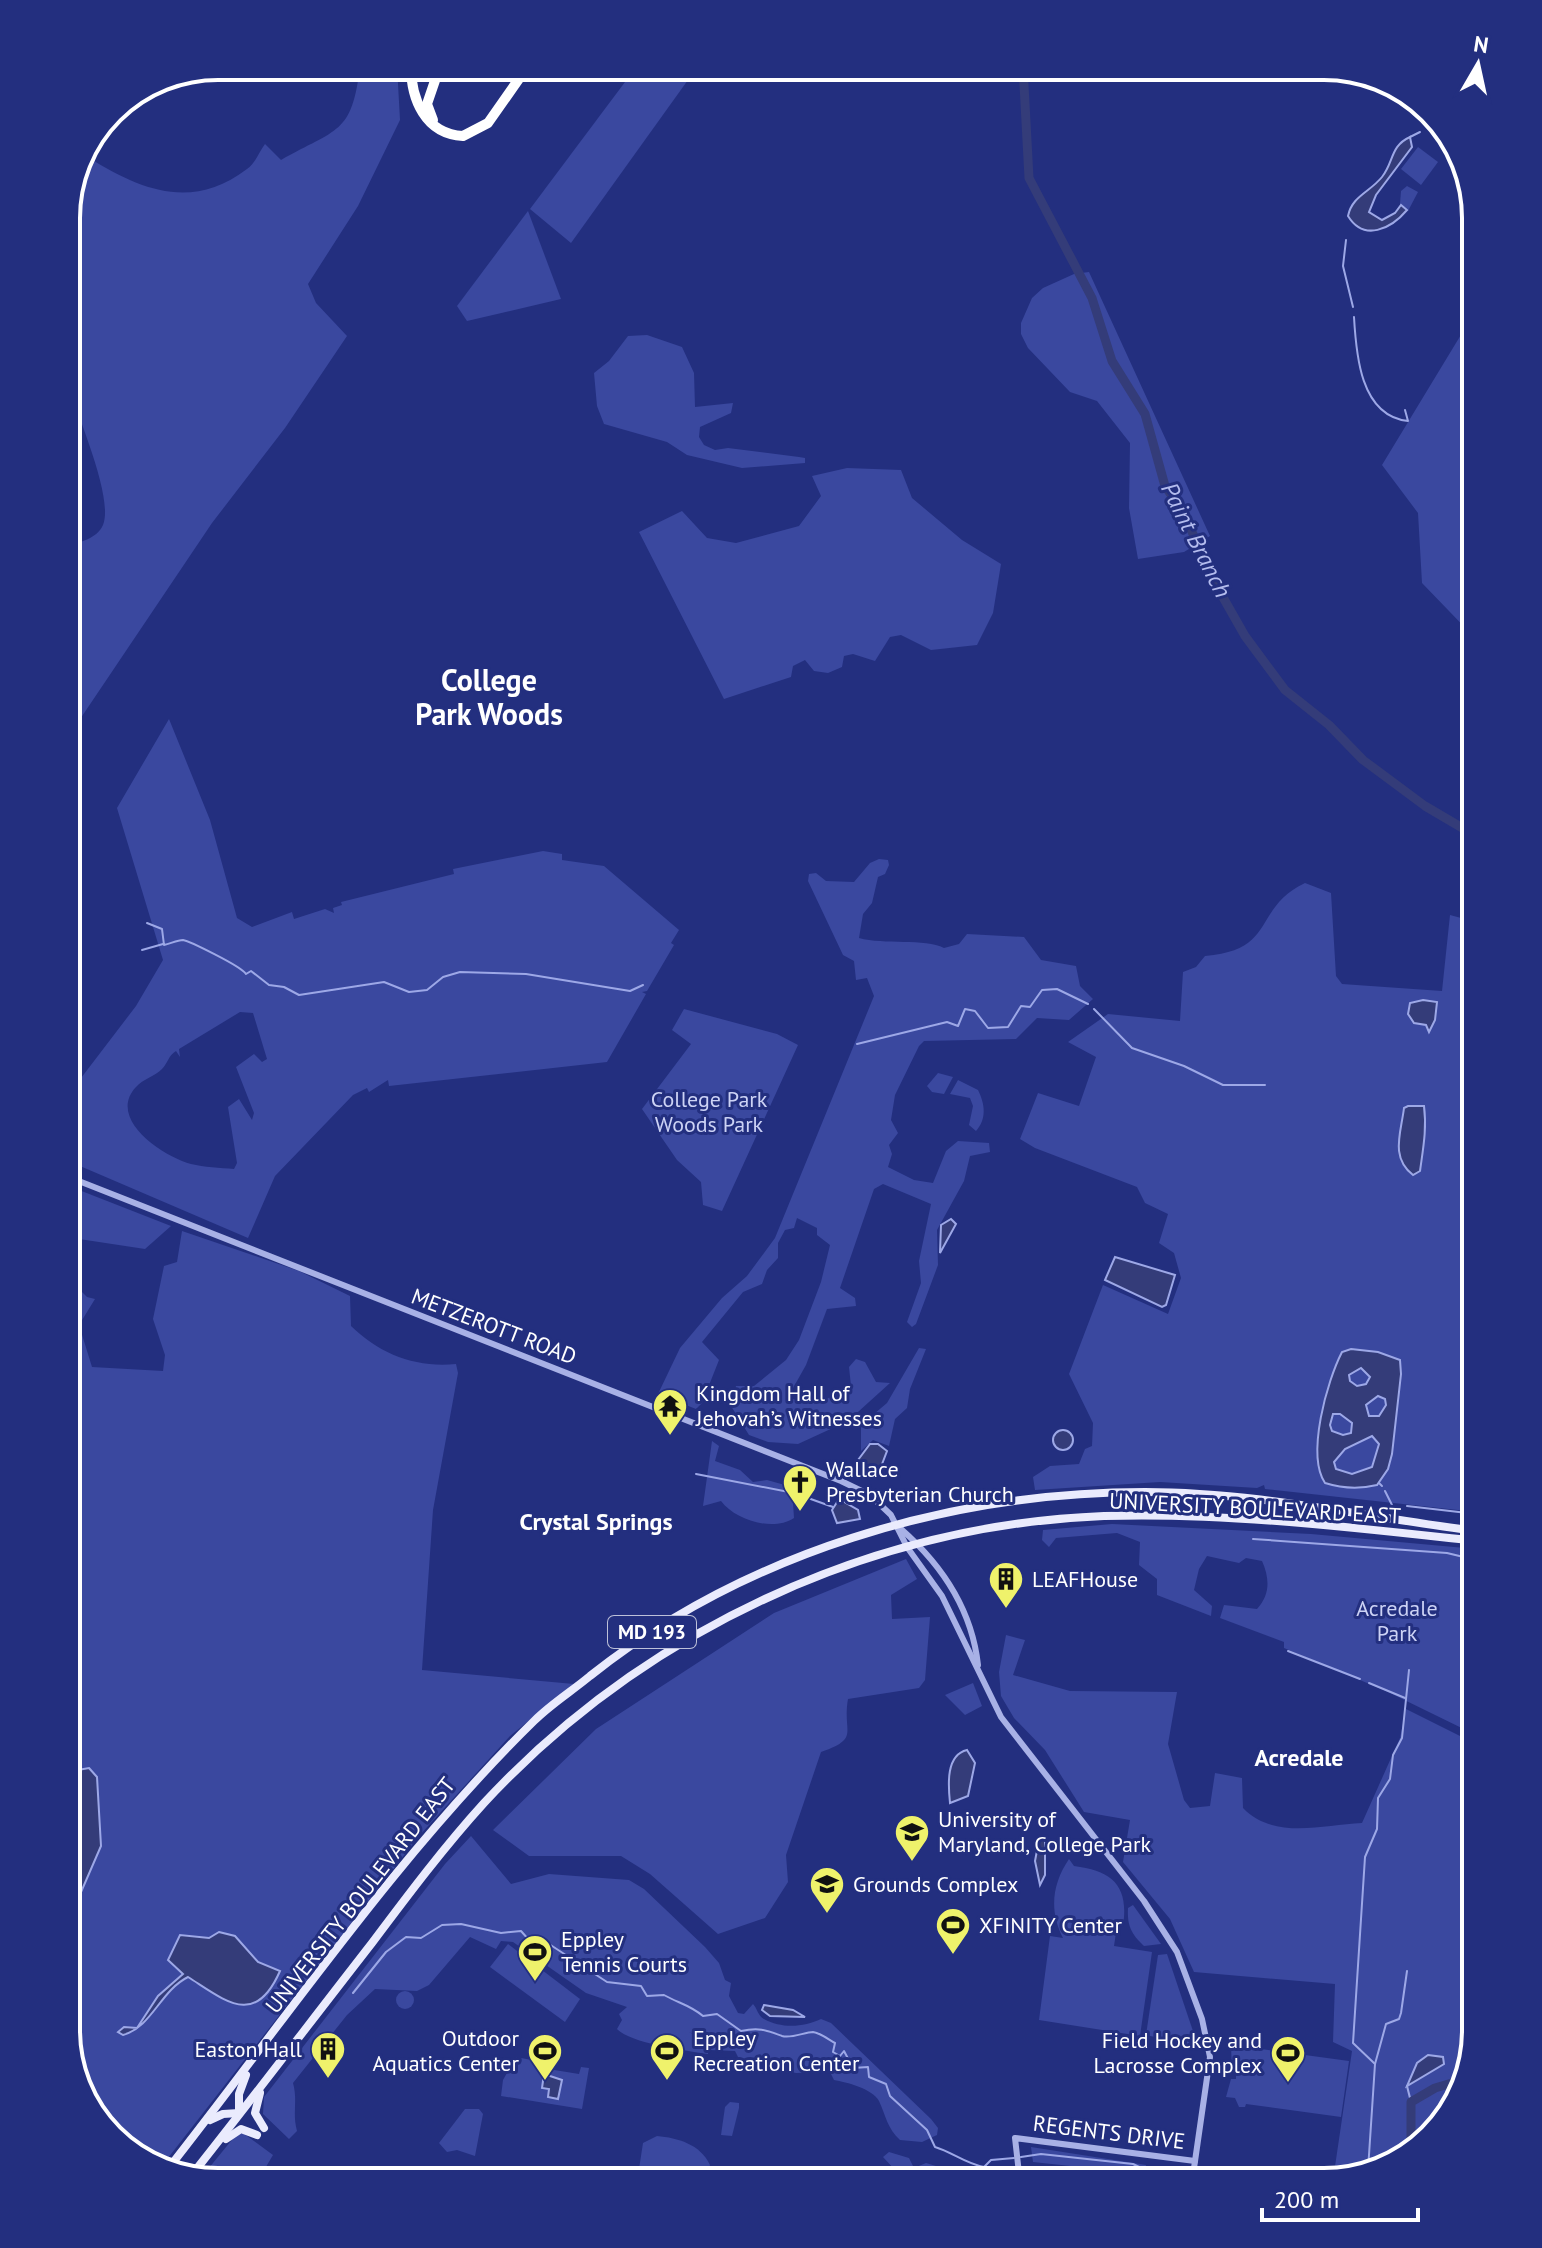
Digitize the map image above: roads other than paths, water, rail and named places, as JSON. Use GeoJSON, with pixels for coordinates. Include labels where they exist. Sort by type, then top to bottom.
{"type":"FeatureCollection","features":[{"type":"Feature","properties":{"kind":"highway"},"geometry":{"type":"LineString","coordinates":[[412,80],[413,92],[423,115],[443,131],[463,136],[488,123],[518,80]]}},
{"type":"Feature","properties":{"kind":"highway"},"geometry":{"type":"LineString","coordinates":[[435,80],[427,110],[441,127],[463,136]]}},
{"type":"Feature","properties":{"kind":"main road"},"geometry":{"type":"LineString","coordinates":[[1019,1500],[1027,1487]]}},
{"type":"Feature","properties":{"kind":"main road","name":"UNIVERSITY BOULEVARD EAST"},"geometry":{"type":"LineString","coordinates":[[175,2161],[428,1833],[478,1777],[543,1713],[638,1641],[712,1598],[798,1559],[898,1526],[957,1510],[1064,1495],[1183,1493],[1462,1529]]}},
{"type":"Feature","properties":{"kind":"main road","name":"UNIVERSITY BOULEVARD EAST"},"geometry":{"type":"LineString","coordinates":[[199,2166],[467,1822],[550,1738],[620,1682],[710,1626],[807,1580],[907,1547],[1031,1524],[1143,1516],[1462,1540]]}},
{"type":"Feature","properties":{"kind":"main road"},"geometry":{"type":"LineString","coordinates":[[199,2131],[220,2114],[239,2113],[240,2090],[255,2057]]}},
{"type":"Feature","properties":{"kind":"main road"},"geometry":{"type":"LineString","coordinates":[[203,2167],[230,2134],[245,2129],[260,2132],[255,2107],[270,2075]]}},
{"type":"Feature","properties":{"kind":"street","name":"METZEROTT ROAD"},"geometry":{"type":"LineString","coordinates":[[80,1182],[841,1481],[876,1499],[898,1526]]}},
{"type":"Feature","properties":{"kind":"street"},"geometry":{"type":"LineString","coordinates":[[898,1526],[918,1544],[963,1608],[975,1640],[979,1673]]}},
{"type":"Feature","properties":{"kind":"street"},"geometry":{"type":"LineString","coordinates":[[898,1526],[907,1547],[942,1596],[1001,1717],[1144,1901],[1183,1964],[1205,2029],[1210,2057],[1194,2168]]}},
{"type":"Feature","properties":{"kind":"street","name":"REGENTS DRIVE"},"geometry":{"type":"LineString","coordinates":[[1018,2168],[1015,2138],[1195,2161]]}},
{"type":"Feature","properties":{"kind":"waterway","name":"Paint Branch"},"geometry":{"type":"LineString","coordinates":[[1024,80],[1029,178],[1092,298],[1112,361],[1145,414],[1165,486],[1183,512],[1216,585],[1245,636],[1285,690],[1329,725],[1363,760],[1425,806],[1462,828]]}},
{"type":"Feature","properties":{"kind":"waterway"},"geometry":{"type":"LineString","coordinates":[[1410,137],[1420,132]]}},
{"type":"Feature","properties":{"kind":"waterway"},"geometry":{"type":"LineString","coordinates":[[1346,240],[1343,266],[1353,307]]}},
{"type":"Feature","properties":{"kind":"waterway"},"geometry":{"type":"LineString","coordinates":[[1354,317],[1359,364],[1370,395],[1392,417],[1408,421],[1405,410]]}},
{"type":"Feature","properties":{"kind":"waterway"},"geometry":{"type":"LineString","coordinates":[[147,923],[162,929],[164,945],[187,941],[246,974],[251,971],[269,985],[284,987],[299,995],[384,982],[409,992],[427,990],[443,977],[460,972],[526,974],[630,991],[643,985]]}},
{"type":"Feature","properties":{"kind":"waterway"},"geometry":{"type":"LineString","coordinates":[[142,950],[163,944]]}},
{"type":"Feature","properties":{"kind":"waterway"},"geometry":{"type":"LineString","coordinates":[[857,1044],[947,1022],[958,1026],[965,1009],[975,1011],[988,1028],[1008,1027],[1021,1006],[1030,1007],[1042,990],[1057,989],[1088,1004]]}},
{"type":"Feature","properties":{"kind":"waterway"},"geometry":{"type":"LineString","coordinates":[[1094,1009],[1132,1048],[1184,1066],[1223,1085],[1265,1085]]}},
{"type":"Feature","properties":{"kind":"waterway"},"geometry":{"type":"LineString","coordinates":[[696,1474],[794,1493],[833,1507]]}},
{"type":"Feature","properties":{"kind":"waterway"},"geometry":{"type":"LineString","coordinates":[[1379,1483],[1382,1486]]}},
{"type":"Feature","properties":{"kind":"waterway"},"geometry":{"type":"LineString","coordinates":[[1385,1491],[1392,1505]]}},
{"type":"Feature","properties":{"kind":"waterway"},"geometry":{"type":"LineString","coordinates":[[1407,1506],[1462,1512]]}},
{"type":"Feature","properties":{"kind":"waterway"},"geometry":{"type":"LineString","coordinates":[[1253,1539],[1462,1557]]}},
{"type":"Feature","properties":{"kind":"waterway"},"geometry":{"type":"LineString","coordinates":[[1288,1651],[1360,1679]]}},
{"type":"Feature","properties":{"kind":"waterway"},"geometry":{"type":"LineString","coordinates":[[1375,2064],[1353,2043],[1365,1857],[1377,1829],[1378,1798],[1390,1779],[1393,1755],[1402,1738],[1409,1670]]}},
{"type":"Feature","properties":{"kind":"waterway"},"geometry":{"type":"LineString","coordinates":[[1369,1683],[1405,1698]]}},
{"type":"Feature","properties":{"kind":"waterway"},"geometry":{"type":"LineString","coordinates":[[353,1993],[386,1952],[406,1937],[421,1938],[442,1925],[461,1924],[501,1933],[521,1931],[529,1940],[546,1942],[607,1982],[641,1986],[647,1996],[664,1995],[703,2016],[717,2014],[741,2031],[762,2030],[786,2037],[813,2032],[819,2034],[835,2043],[833,2052],[840,2056],[844,2051],[853,2068],[868,2067],[869,2077],[886,2084],[890,2096],[927,2130],[935,2147],[984,2167],[991,2160],[1014,2158]]}},
{"type":"Feature","properties":{"kind":"waterway"},"geometry":{"type":"LineString","coordinates":[[1369,2160],[1375,2064],[1386,2024],[1399,2019],[1407,1971]]}},
{"type":"Feature","properties":{"kind":"waterway","name":"Paint Branch"},"geometry":{"type":"LineString","coordinates":[[1411,2137],[1411,2102],[1435,2088],[1451,2083]]}},
{"type":"Feature","properties":{"kind":"waterway"},"geometry":{"type":"LineString","coordinates":[[1407,2086],[1411,2102]]}},
{"type":"Feature","properties":{"kind":"waterway"},"geometry":{"type":"LineString","coordinates":[[1021,2157],[1041,2154],[1133,2164],[1141,2168]]}},
{"type":"Feature","properties":{"kind":"place","name":"Kingdom Hall of Jehovah’s Witnesses"},"geometry":{"type":"Point","coordinates":[670,1437]}},
{"type":"Feature","properties":{"kind":"place","name":"Wallace Presbyterian Church"},"geometry":{"type":"Point","coordinates":[800,1513]}},
{"type":"Feature","properties":{"kind":"place","name":"LEAFHouse"},"geometry":{"type":"Point","coordinates":[1006,1610]}},
{"type":"Feature","properties":{"kind":"place","name":"University of Maryland, College Park"},"geometry":{"type":"Point","coordinates":[912,1863]}},
{"type":"Feature","properties":{"kind":"place","name":"Grounds Complex"},"geometry":{"type":"Point","coordinates":[827,1915]}},
{"type":"Feature","properties":{"kind":"place","name":"XFINITY Center"},"geometry":{"type":"Point","coordinates":[953,1956]}},
{"type":"Feature","properties":{"kind":"place","name":"Eppley Tennis Courts"},"geometry":{"type":"Point","coordinates":[535,1983]}},
{"type":"Feature","properties":{"kind":"place","name":"Easton Hall"},"geometry":{"type":"Point","coordinates":[328,2080]}},
{"type":"Feature","properties":{"kind":"place","name":"Outdoor Aquatics Center"},"geometry":{"type":"Point","coordinates":[545,2082]}},
{"type":"Feature","properties":{"kind":"place","name":"Eppley Recreation Center"},"geometry":{"type":"Point","coordinates":[667,2082]}},
{"type":"Feature","properties":{"kind":"place","name":"Field Hockey and Lacrosse Complex"},"geometry":{"type":"Point","coordinates":[1288,2084]}},
{"type":"Feature","properties":{"kind":"district","name":"College Park Woods"},"geometry":{"type":"Point","coordinates":[489,698]}},
{"type":"Feature","properties":{"kind":"district","name":"Crystal Springs"},"geometry":{"type":"Point","coordinates":[596,1522]}},
{"type":"Feature","properties":{"kind":"district","name":"Acredale"},"geometry":{"type":"Point","coordinates":[1299,1758]}},
{"type":"Feature","properties":{"kind":"park label","name":"College Park Woods Park"},"geometry":{"type":"Point","coordinates":[709,1112]}},
{"type":"Feature","properties":{"kind":"park label","name":"Acredale Park"},"geometry":{"type":"Point","coordinates":[1397,1620]}}]}
